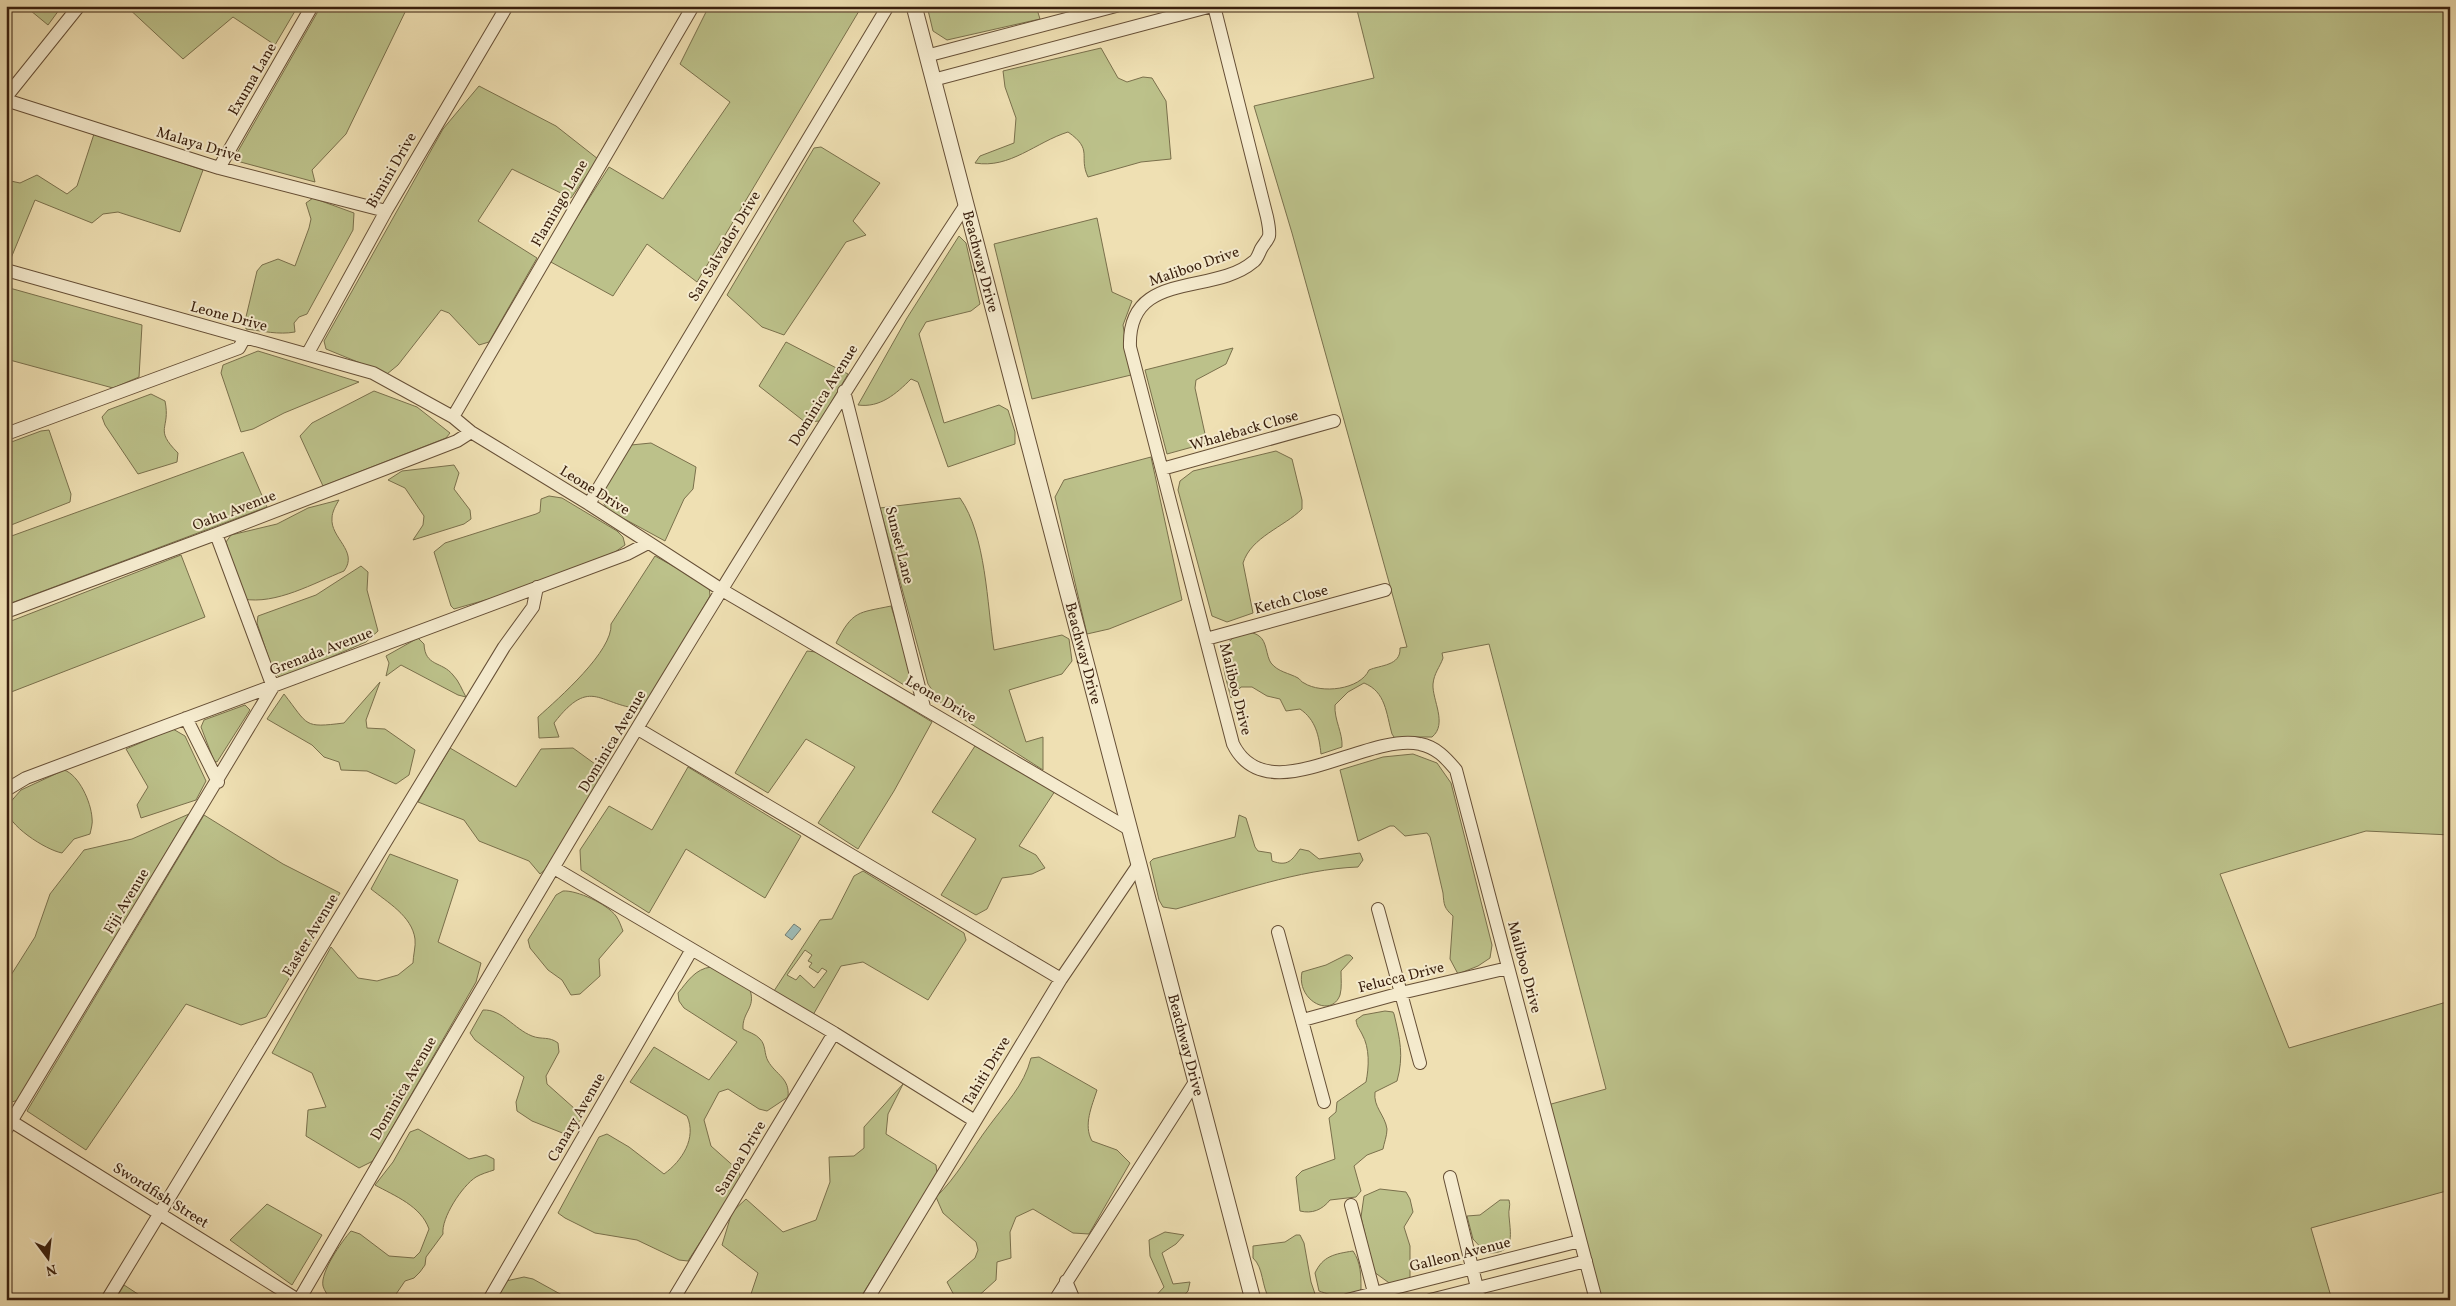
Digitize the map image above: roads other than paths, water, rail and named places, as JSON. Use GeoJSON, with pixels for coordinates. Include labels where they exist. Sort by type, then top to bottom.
{"type":"FeatureCollection","features":[{"type":"Feature","properties":{"kind":"street"},"geometry":{"type":"LineString","coordinates":[[6,98],[78,6]]}},
{"type":"Feature","properties":{"kind":"street","name":"Exuma Lane"},"geometry":{"type":"LineString","coordinates":[[219,168],[312,6]]}},
{"type":"Feature","properties":{"kind":"street","name":"Bimini Drive"},"geometry":{"type":"LineString","coordinates":[[308,353],[386,211],[507,6]]}},
{"type":"Feature","properties":{"kind":"street","name":"Flamingo Lane"},"geometry":{"type":"LineString","coordinates":[[452,417],[693,6]]}},
{"type":"Feature","properties":{"kind":"street","name":"San Salvador Drive"},"geometry":{"type":"LineString","coordinates":[[589,504],[604,476],[888,6]]}},
{"type":"Feature","properties":{"kind":"street","name":"Beachway Drive"},"geometry":{"type":"LineString","coordinates":[[914,6],[1252,1300]]}},
{"type":"Feature","properties":{"kind":"street"},"geometry":{"type":"LineString","coordinates":[[926,56],[1116,6]]}},
{"type":"Feature","properties":{"kind":"street"},"geometry":{"type":"LineString","coordinates":[[933,80],[1213,6]]}},
{"type":"Feature","properties":{"kind":"street","name":"Maliboo Drive"},"geometry":{"type":"LineString","coordinates":[[1213,6],[1267,217],[1269,236],[1254,262],[1232,274],[1163,292],[1149,299],[1138,311],[1132,323],[1130,347],[1233,744],[1239,758],[1251,768],[1266,772],[1293,771],[1390,745],[1420,744],[1441,753],[1456,770],[1596,1300]]}},
{"type":"Feature","properties":{"kind":"street","name":"Malaya Drive"},"geometry":{"type":"LineString","coordinates":[[6,98],[12,102],[219,168],[386,211]]}},
{"type":"Feature","properties":{"kind":"street","name":"Dominica Avenue"},"geometry":{"type":"LineString","coordinates":[[299,1300],[554,868],[722,590],[844,390],[965,206]]}},
{"type":"Feature","properties":{"kind":"street","name":"Leone Drive"},"geometry":{"type":"LineString","coordinates":[[6,270],[373,372],[452,417],[470,432],[589,504],[722,590],[1129,828]]}},
{"type":"Feature","properties":{"kind":"street"},"geometry":{"type":"LineString","coordinates":[[6,434],[239,348],[245,337]]}},
{"type":"Feature","properties":{"kind":"street","name":"Sunset Lane"},"geometry":{"type":"LineString","coordinates":[[844,390],[924,708]]}},
{"type":"Feature","properties":{"kind":"street","name":"Whaleback Close"},"geometry":{"type":"LineString","coordinates":[[1162,470],[1334,422]]}},
{"type":"Feature","properties":{"kind":"street","name":"Oahu Avenue"},"geometry":{"type":"LineString","coordinates":[[6,612],[216,534],[457,441],[470,432]]}},
{"type":"Feature","properties":{"kind":"street"},"geometry":{"type":"LineString","coordinates":[[216,534],[273,687]]}},
{"type":"Feature","properties":{"kind":"street","name":"Grenada Avenue"},"geometry":{"type":"LineString","coordinates":[[6,790],[26,778],[627,554],[648,543]]}},
{"type":"Feature","properties":{"kind":"street","name":"Easter Avenue"},"geometry":{"type":"LineString","coordinates":[[107,1300],[504,647],[533,607],[537,587]]}},
{"type":"Feature","properties":{"kind":"street","name":"Ketch Close"},"geometry":{"type":"LineString","coordinates":[[1206,639],[1385,590]]}},
{"type":"Feature","properties":{"kind":"street","name":"Fiji Avenue"},"geometry":{"type":"LineString","coordinates":[[8,1123],[218,782],[273,687]]}},
{"type":"Feature","properties":{"kind":"street"},"geometry":{"type":"LineString","coordinates":[[186,718],[218,782]]}},
{"type":"Feature","properties":{"kind":"street"},"geometry":{"type":"LineString","coordinates":[[638,729],[1061,979]]}},
{"type":"Feature","properties":{"kind":"street","name":"Tahiti Drive"},"geometry":{"type":"LineString","coordinates":[[868,1300],[1061,979],[1139,864]]}},
{"type":"Feature","properties":{"kind":"street"},"geometry":{"type":"LineString","coordinates":[[554,868],[691,951],[834,1033],[975,1121]]}},
{"type":"Feature","properties":{"kind":"street"},"geometry":{"type":"LineString","coordinates":[[1378,909],[1420,1063]]}},
{"type":"Feature","properties":{"kind":"street"},"geometry":{"type":"LineString","coordinates":[[1278,932],[1324,1102]]}},
{"type":"Feature","properties":{"kind":"street","name":"Canary Avenue"},"geometry":{"type":"LineString","coordinates":[[489,1300],[691,951]]}},
{"type":"Feature","properties":{"kind":"street","name":"Felucca Drive"},"geometry":{"type":"LineString","coordinates":[[1303,1020],[1401,993],[1508,968]]}},
{"type":"Feature","properties":{"kind":"street","name":"Samoa Drive"},"geometry":{"type":"LineString","coordinates":[[673,1300],[834,1033]]}},
{"type":"Feature","properties":{"kind":"street"},"geometry":{"type":"LineString","coordinates":[[1055,1300],[1195,1082]]}},
{"type":"Feature","properties":{"kind":"street","name":"Swordfish Street"},"geometry":{"type":"LineString","coordinates":[[8,1123],[160,1213],[299,1300]]}},
{"type":"Feature","properties":{"kind":"street"},"geometry":{"type":"LineString","coordinates":[[1450,1177],[1479,1294]]}},
{"type":"Feature","properties":{"kind":"street"},"geometry":{"type":"LineString","coordinates":[[1351,1205],[1375,1296]]}},
{"type":"Feature","properties":{"kind":"street","name":"Galleon Avenue"},"geometry":{"type":"LineString","coordinates":[[1347,1300],[1375,1296],[1472,1267],[1580,1240]]}},
{"type":"Feature","properties":{"kind":"street"},"geometry":{"type":"LineString","coordinates":[[1430,1300],[1479,1294],[1586,1261]]}},
{"type":"Feature","properties":{"kind":"street"},"geometry":{"type":"LineString","coordinates":[[1066,1281],[1074,1300]]}},
{"type":"Feature","properties":{"kind":"water"},"geometry":{"type":"Polygon","coordinates":[[[794,924],[801,929],[792,940],[785,935],[794,924]]]}}]}
